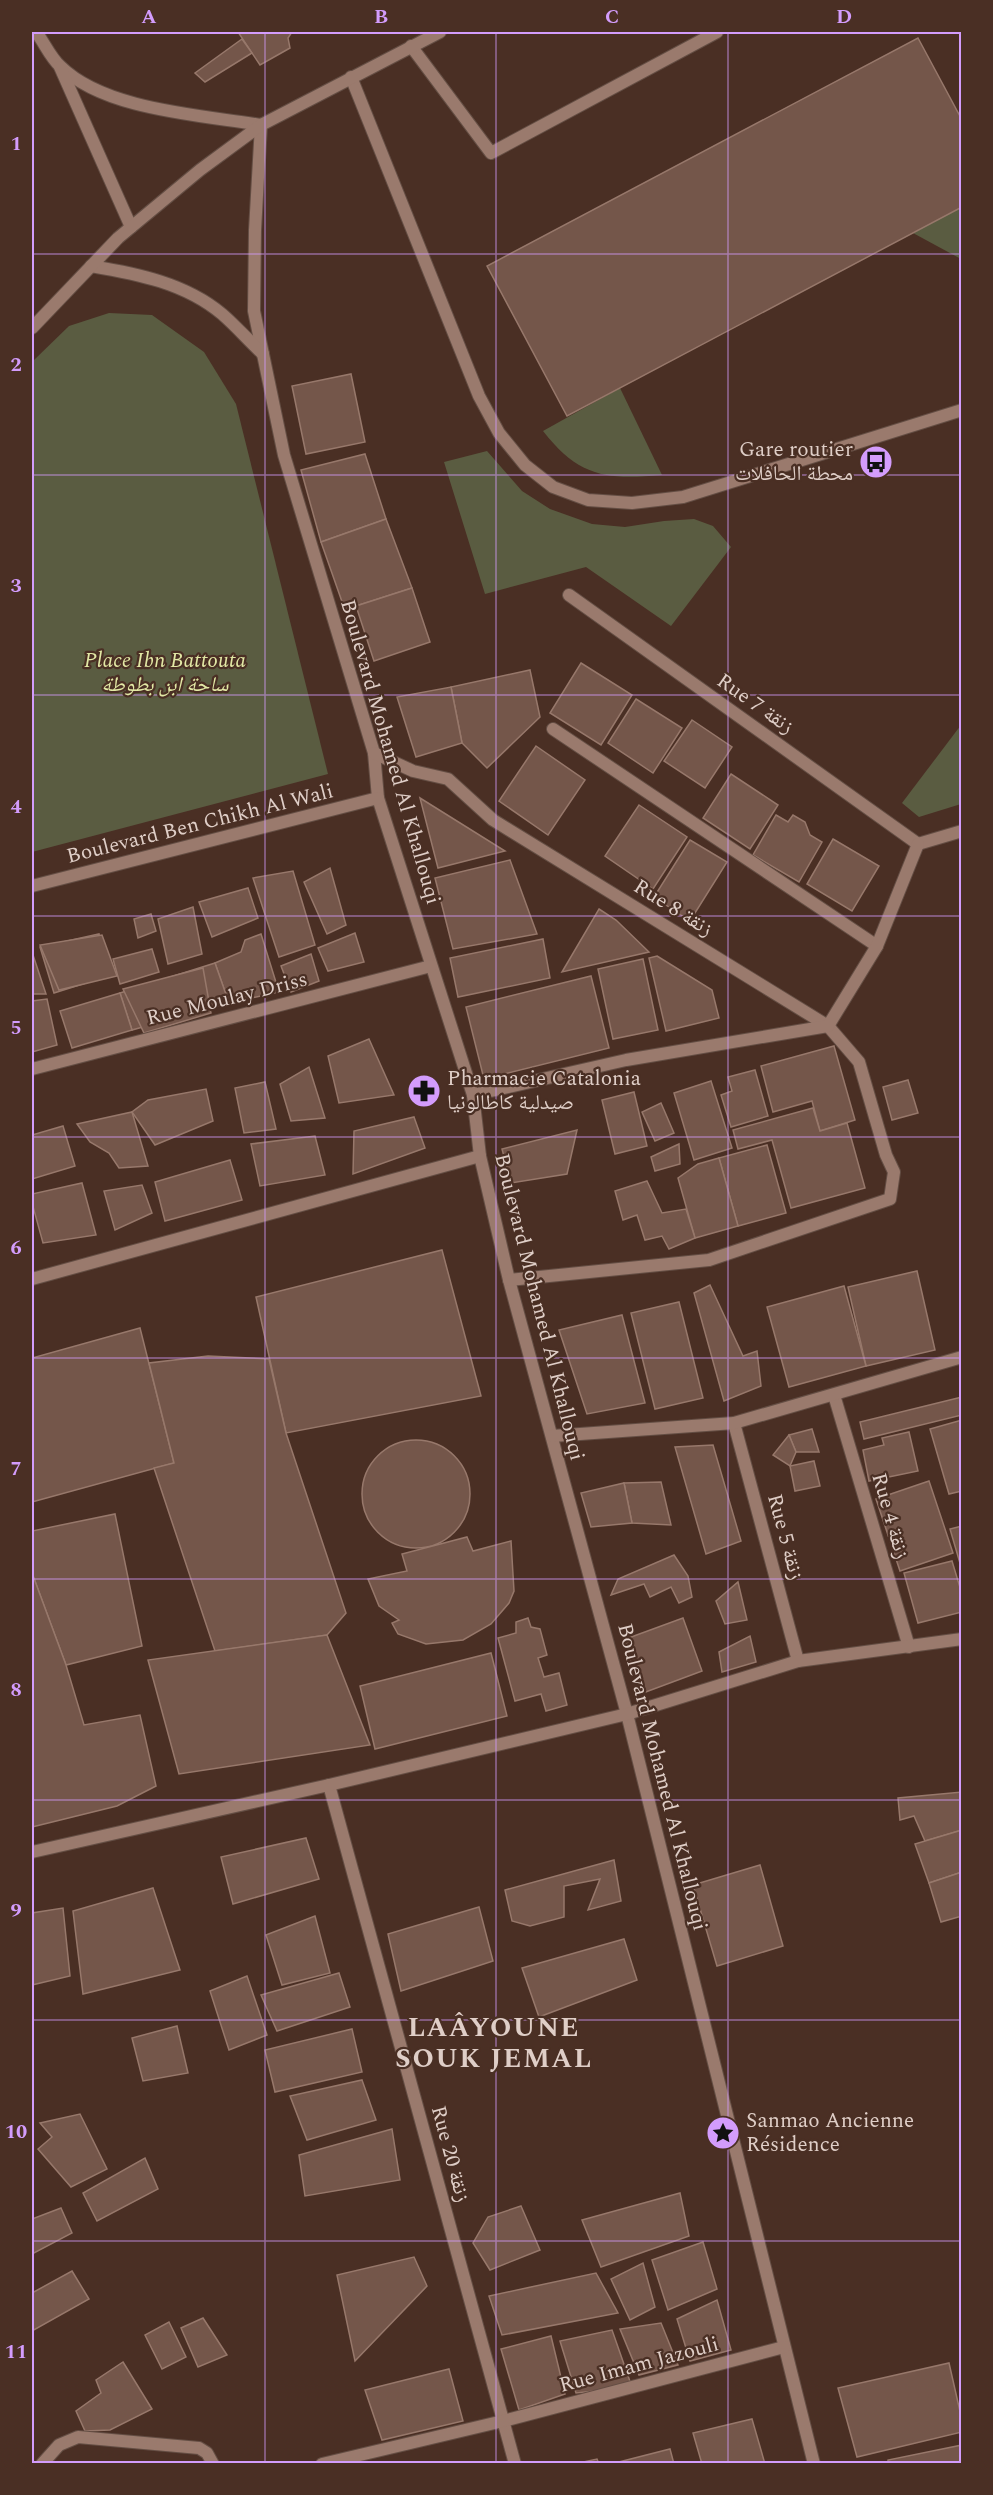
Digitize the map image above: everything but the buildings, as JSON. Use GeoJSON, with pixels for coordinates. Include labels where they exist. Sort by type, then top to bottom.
{"type":"FeatureCollection","features":[{"type":"Feature","properties":{"kind":"street"},"geometry":{"type":"LineString","coordinates":[[36,32],[59,66],[131,227]]}},
{"type":"Feature","properties":{"kind":"street"},"geometry":{"type":"LineString","coordinates":[[32,328],[131,227],[200,170],[261,125],[351,76],[440,32]]}},
{"type":"Feature","properties":{"kind":"street"},"geometry":{"type":"LineString","coordinates":[[411,46],[491,153],[717,32]]}},
{"type":"Feature","properties":{"kind":"street"},"geometry":{"type":"LineString","coordinates":[[59,66],[93,89],[132,103],[261,125]]}},
{"type":"Feature","properties":{"kind":"street"},"geometry":{"type":"LineString","coordinates":[[351,76],[479,396],[499,433],[525,465],[553,487],[588,500],[632,503],[683,497],[962,410]]}},
{"type":"Feature","properties":{"kind":"street","name":"Boulevard Mohamed Al Khallouqi"},"geometry":{"type":"LineString","coordinates":[[261,125],[255,230],[254,311],[284,455],[374,753],[378,798],[473,1095],[480,1156],[509,1280],[627,1714],[814,2463]]}},
{"type":"Feature","properties":{"kind":"street"},"geometry":{"type":"LineString","coordinates":[[91,266],[141,274],[186,291],[221,314],[263,354]]}},
{"type":"Feature","properties":{"kind":"street","name":"Rue 7 زنقة"},"geometry":{"type":"LineString","coordinates":[[569,595],[918,844]]}},
{"type":"Feature","properties":{"kind":"street"},"geometry":{"type":"LineString","coordinates":[[553,729],[877,946]]}},
{"type":"Feature","properties":{"kind":"street","name":"Rue 8 زنقة"},"geometry":{"type":"LineString","coordinates":[[374,753],[413,771],[448,779],[493,820],[828,1026],[859,1062],[886,1155],[894,1172],[890,1199],[709,1260],[509,1280]]}},
{"type":"Feature","properties":{"kind":"street","name":"Boulevard Ben Chikh Al Wali"},"geometry":{"type":"LineString","coordinates":[[32,886],[378,798]]}},
{"type":"Feature","properties":{"kind":"street"},"geometry":{"type":"LineString","coordinates":[[473,1095],[626,1060],[828,1026],[877,946],[918,844],[962,831]]}},
{"type":"Feature","properties":{"kind":"street","name":"Rue Moulay Driss"},"geometry":{"type":"LineString","coordinates":[[32,1069],[431,966]]}},
{"type":"Feature","properties":{"kind":"street"},"geometry":{"type":"LineString","coordinates":[[32,1279],[480,1156]]}},
{"type":"Feature","properties":{"kind":"street"},"geometry":{"type":"LineString","coordinates":[[552,1436],[734,1423],[962,1357]]}},
{"type":"Feature","properties":{"kind":"street","name":"Rue 4 زنقة"},"geometry":{"type":"LineString","coordinates":[[834,1395],[909,1647]]}},
{"type":"Feature","properties":{"kind":"street","name":"Rue 5 زنقة"},"geometry":{"type":"LineString","coordinates":[[734,1423],[798,1661]]}},
{"type":"Feature","properties":{"kind":"street"},"geometry":{"type":"LineString","coordinates":[[32,1852],[329,1785],[627,1714],[798,1661],[962,1639]]}},
{"type":"Feature","properties":{"kind":"street","name":"Rue 20 زنقة"},"geometry":{"type":"LineString","coordinates":[[329,1785],[515,2463]]}},
{"type":"Feature","properties":{"kind":"street","name":"Rue Imam Jazouli"},"geometry":{"type":"LineString","coordinates":[[322,2463],[503,2421],[784,2347]]}},
{"type":"Feature","properties":{"kind":"street"},"geometry":{"type":"LineString","coordinates":[[42,2463],[59,2445],[78,2438],[137,2441],[199,2448],[207,2453],[213,2463]]}},
{"type":"Feature","properties":{"kind":"green space"},"geometry":{"type":"Polygon","coordinates":[[[961,207],[961,259],[913,233],[961,207]]]}},
{"type":"Feature","properties":{"kind":"green space","name":"Place Ibn Battouta ساحة ابن بطوطة"},"geometry":{"type":"Polygon","coordinates":[[[109,313],[152,315],[204,352],[236,404],[328,774],[32,852],[32,362],[69,326],[109,313]]]}},
{"type":"Feature","properties":{"kind":"green space"},"geometry":{"type":"Polygon","coordinates":[[[620,388],[662,475],[625,477],[595,472],[569,458],[543,431],[620,388]]]}},
{"type":"Feature","properties":{"kind":"green space"},"geometry":{"type":"Polygon","coordinates":[[[487,451],[522,491],[550,509],[592,524],[625,527],[694,519],[713,526],[731,547],[671,626],[586,567],[485,594],[444,462],[487,451]]]}},
{"type":"Feature","properties":{"kind":"green space"},"geometry":{"type":"Polygon","coordinates":[[[961,725],[961,804],[919,817],[902,803],[961,725]]]}},
{"type":"Feature","properties":{"kind":"place","name":"Gare routier محطة الحافلات"},"geometry":{"type":"Point","coordinates":[876,462]}},
{"type":"Feature","properties":{"kind":"place","name":"Pharmacie Catalonia صيدلية كاطالونيا"},"geometry":{"type":"Point","coordinates":[424,1091]}},
{"type":"Feature","properties":{"kind":"place","name":"Sanmao Ancienne Résidence"},"geometry":{"type":"Point","coordinates":[723,2133]}},
{"type":"Feature","properties":{"kind":"district","name":"LAÂYOUNE SOUK JEMAL"},"geometry":{"type":"Point","coordinates":[494,2044]}}]}
